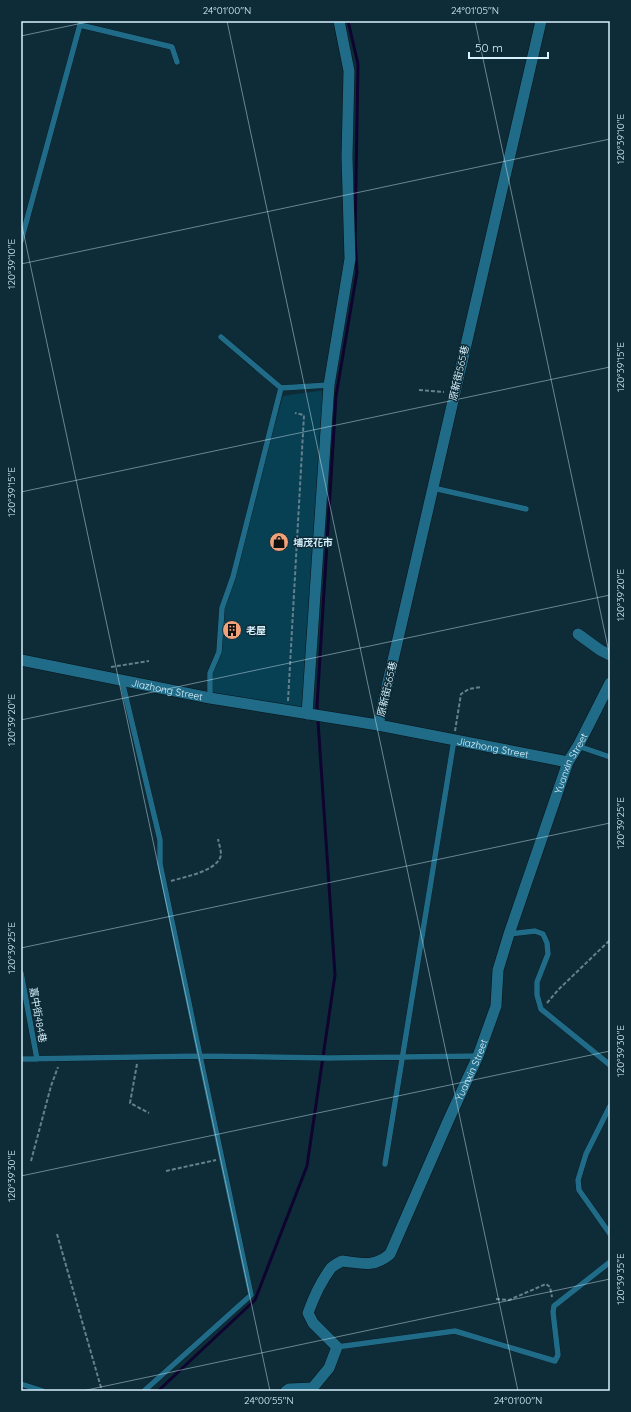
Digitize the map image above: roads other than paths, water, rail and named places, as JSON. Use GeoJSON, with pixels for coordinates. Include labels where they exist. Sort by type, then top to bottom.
{"type":"FeatureCollection","features":[{"type":"Feature","properties":{"kind":"street"},"geometry":{"type":"LineString","coordinates":[[314,715],[329,385],[350,259],[347,157],[349,72],[339,21]]}},
{"type":"Feature","properties":{"kind":"street","name":"原新街565巷"},"geometry":{"type":"LineString","coordinates":[[378,725],[541,21]]}},
{"type":"Feature","properties":{"kind":"street"},"geometry":{"type":"LineString","coordinates":[[578,634],[600,650],[610,655]]}},
{"type":"Feature","properties":{"kind":"street","name":"Jiazhong Street"},"geometry":{"type":"LineString","coordinates":[[21,660],[210,698],[378,725],[568,762]]}},
{"type":"Feature","properties":{"kind":"street","name":"Yuanxin Street"},"geometry":{"type":"LineString","coordinates":[[337,1347],[314,1323],[308,1313],[332,1267],[342,1261],[374,1264],[385,1259],[390,1254],[478,1056],[496,1006],[498,970],[509,934],[568,762],[578,746],[610,683]]}},
{"type":"Feature","properties":{"kind":"street"},"geometry":{"type":"LineString","coordinates":[[286,1391],[290,1389],[311,1390],[329,1368],[337,1347]]}},
{"type":"Feature","properties":{"kind":"lane"},"geometry":{"type":"LineString","coordinates":[[21,241],[80,23],[172,47],[177,62]]}},
{"type":"Feature","properties":{"kind":"lane"},"geometry":{"type":"LineString","coordinates":[[221,337],[281,388],[329,385]]}},
{"type":"Feature","properties":{"kind":"lane"},"geometry":{"type":"LineString","coordinates":[[210,698],[210,673],[219,652],[222,608],[232,577],[281,388]]}},
{"type":"Feature","properties":{"kind":"lane"},"geometry":{"type":"LineString","coordinates":[[433,488],[526,509]]}},
{"type":"Feature","properties":{"kind":"lane"},"geometry":{"type":"LineString","coordinates":[[122,681],[160,840],[160,864],[251,1295],[144,1391]]}},
{"type":"Feature","properties":{"kind":"lane"},"geometry":{"type":"LineString","coordinates":[[385,1164],[454,740]]}},
{"type":"Feature","properties":{"kind":"lane"},"geometry":{"type":"LineString","coordinates":[[578,746],[610,757]]}},
{"type":"Feature","properties":{"kind":"lane"},"geometry":{"type":"LineString","coordinates":[[509,934],[535,931],[543,934],[547,943],[548,954],[537,982],[537,995],[541,1009],[610,1065]]}},
{"type":"Feature","properties":{"kind":"lane","name":"嘉中街484巷"},"geometry":{"type":"LineString","coordinates":[[21,973],[37,1059]]}},
{"type":"Feature","properties":{"kind":"lane"},"geometry":{"type":"LineString","coordinates":[[21,1059],[200,1056],[329,1058],[478,1056]]}},
{"type":"Feature","properties":{"kind":"lane"},"geometry":{"type":"LineString","coordinates":[[610,1106],[586,1154],[578,1180],[579,1190],[610,1234]]}},
{"type":"Feature","properties":{"kind":"lane"},"geometry":{"type":"LineString","coordinates":[[337,1347],[455,1331],[555,1361],[558,1355],[553,1312],[554,1306],[610,1262]]}},
{"type":"Feature","properties":{"kind":"lane"},"geometry":{"type":"LineString","coordinates":[[21,1384],[42,1391]]}},
{"type":"Feature","properties":{"kind":"waterway"},"geometry":{"type":"LineString","coordinates":[[158,1391],[255,1300],[307,1166],[335,975],[317,706],[336,396],[357,272],[355,238],[358,64],[348,21]]}},
{"type":"Feature","properties":{"kind":"place","name":"埔茂花市"},"geometry":{"type":"Point","coordinates":[279,542]}},
{"type":"Feature","properties":{"kind":"place","name":"老屋"},"geometry":{"type":"Point","coordinates":[232,630]}}]}
